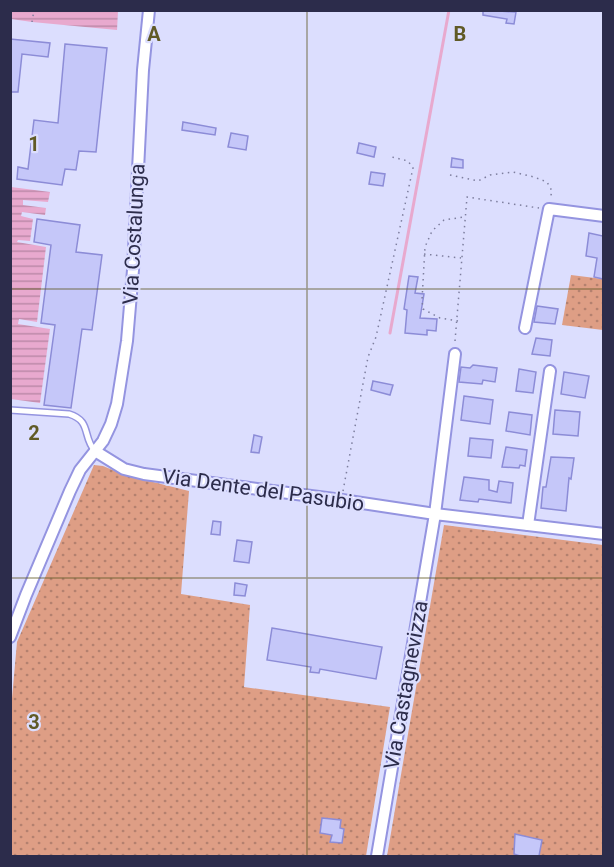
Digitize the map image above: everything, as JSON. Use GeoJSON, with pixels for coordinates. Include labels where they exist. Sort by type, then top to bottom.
{"type":"FeatureCollection","features":[{"type":"Feature","properties":{"kind":"street","name":"Via Costalunga"},"geometry":{"type":"LineString","coordinates":[[10,637],[67,497],[80,470],[105,436],[115,411],[126,353],[133,270],[143,70],[150,10]]}},
{"type":"Feature","properties":{"kind":"street"},"geometry":{"type":"LineString","coordinates":[[525,328],[549,209],[603,216]]}},
{"type":"Feature","properties":{"kind":"street","name":"Via Castagnevizza"},"geometry":{"type":"LineString","coordinates":[[377,856],[435,514],[455,354]]}},
{"type":"Feature","properties":{"kind":"street"},"geometry":{"type":"LineString","coordinates":[[528,525],[550,371]]}},
{"type":"Feature","properties":{"kind":"street","name":"Via Dente del Pasubio"},"geometry":{"type":"LineString","coordinates":[[95,451],[124,469],[144,474],[435,514]]}},
{"type":"Feature","properties":{"kind":"street"},"geometry":{"type":"LineString","coordinates":[[435,514],[603,534]]}},
{"type":"Feature","properties":{"kind":"lane"},"geometry":{"type":"LineString","coordinates":[[10,410],[69,414],[77,417],[85,425],[90,445],[95,451]]}},
{"type":"Feature","properties":{"kind":"path"},"geometry":{"type":"LineString","coordinates":[[32,22],[34,10]]}},
{"type":"Feature","properties":{"kind":"path"},"geometry":{"type":"LineString","coordinates":[[342,500],[368,357],[375,337],[413,168],[408,161],[392,157]]}},
{"type":"Feature","properties":{"kind":"path"},"geometry":{"type":"LineString","coordinates":[[450,175],[478,181],[490,175],[513,172],[548,182],[552,191],[549,209],[467,197],[455,341]]}},
{"type":"Feature","properties":{"kind":"path"},"geometry":{"type":"LineString","coordinates":[[458,321],[440,318],[423,309],[424,254],[432,231],[444,220],[465,217]]}},
{"type":"Feature","properties":{"kind":"path"},"geometry":{"type":"LineString","coordinates":[[424,254],[462,258]]}},
{"type":"Feature","properties":{"kind":"shaded area"},"geometry":{"type":"Polygon","coordinates":[[[10,11],[118,11],[117,30],[11,19],[10,11]]]}},
{"type":"Feature","properties":{"kind":"shaded area"},"geometry":{"type":"Polygon","coordinates":[[[11,187],[50,192],[48,202],[23,200],[23,205],[46,208],[45,215],[22,212],[21,216],[33,219],[30,241],[18,240],[17,242],[46,247],[37,322],[19,319],[18,324],[50,329],[40,403],[11,399],[11,187]]]}},
{"type":"Feature","properties":{"kind":"shaded area"},"geometry":{"type":"Polygon","coordinates":[[[571,275],[603,279],[603,330],[562,325],[571,275]]]}},
{"type":"Feature","properties":{"kind":"shaded area"},"geometry":{"type":"Polygon","coordinates":[[[94,465],[189,491],[181,594],[250,605],[244,687],[390,707],[366,856],[11,856],[10,721],[17,642],[94,465]]]}},
{"type":"Feature","properties":{"kind":"shaded area"},"geometry":{"type":"Polygon","coordinates":[[[444,525],[603,545],[603,856],[387,856],[444,525]]]}},
{"type":"Feature","properties":{"kind":"building"},"geometry":{"type":"Polygon","coordinates":[[[483,10],[516,12],[514,24],[506,23],[507,19],[483,15],[483,10]]]}},
{"type":"Feature","properties":{"kind":"building"},"geometry":{"type":"Polygon","coordinates":[[[10,39],[50,43],[48,57],[22,54],[18,92],[10,92],[10,39]]]}},
{"type":"Feature","properties":{"kind":"building"},"geometry":{"type":"Polygon","coordinates":[[[65,44],[107,48],[96,152],[79,151],[76,170],[65,169],[62,185],[17,179],[18,167],[28,169],[34,120],[58,123],[65,44]]]}},
{"type":"Feature","properties":{"kind":"building"},"geometry":{"type":"Polygon","coordinates":[[[183,122],[216,128],[215,135],[182,130],[183,122]]]}},
{"type":"Feature","properties":{"kind":"building"},"geometry":{"type":"Polygon","coordinates":[[[231,133],[248,136],[246,150],[228,147],[231,133]]]}},
{"type":"Feature","properties":{"kind":"building"},"geometry":{"type":"Polygon","coordinates":[[[359,143],[376,147],[374,157],[357,153],[359,143]]]}},
{"type":"Feature","properties":{"kind":"building"},"geometry":{"type":"Polygon","coordinates":[[[452,158],[463,160],[463,168],[451,167],[452,158]]]}},
{"type":"Feature","properties":{"kind":"building"},"geometry":{"type":"Polygon","coordinates":[[[371,172],[385,174],[383,186],[369,184],[371,172]]]}},
{"type":"Feature","properties":{"kind":"building"},"geometry":{"type":"Polygon","coordinates":[[[37,219],[80,225],[76,252],[102,255],[92,330],[82,329],[71,408],[44,405],[55,325],[41,323],[51,245],[34,242],[37,219]]]}},
{"type":"Feature","properties":{"kind":"building"},"geometry":{"type":"Polygon","coordinates":[[[589,233],[603,236],[603,279],[594,277],[597,258],[586,256],[589,233]]]}},
{"type":"Feature","properties":{"kind":"building"},"geometry":{"type":"Polygon","coordinates":[[[409,276],[418,277],[415,293],[424,294],[420,318],[437,319],[436,331],[427,330],[427,335],[405,333],[407,310],[404,309],[409,276]]]}},
{"type":"Feature","properties":{"kind":"building"},"geometry":{"type":"Polygon","coordinates":[[[537,306],[558,309],[555,324],[534,322],[537,306]]]}},
{"type":"Feature","properties":{"kind":"building"},"geometry":{"type":"Polygon","coordinates":[[[536,338],[552,340],[550,356],[532,354],[536,338]]]}},
{"type":"Feature","properties":{"kind":"building"},"geometry":{"type":"Polygon","coordinates":[[[473,365],[497,368],[495,382],[483,380],[482,384],[459,382],[461,367],[470,368],[473,365]]]}},
{"type":"Feature","properties":{"kind":"building"},"geometry":{"type":"Polygon","coordinates":[[[519,369],[536,372],[533,393],[516,391],[519,369]]]}},
{"type":"Feature","properties":{"kind":"building"},"geometry":{"type":"Polygon","coordinates":[[[564,372],[589,376],[585,398],[561,394],[564,372]]]}},
{"type":"Feature","properties":{"kind":"building"},"geometry":{"type":"Polygon","coordinates":[[[373,381],[393,385],[390,395],[371,390],[373,381]]]}},
{"type":"Feature","properties":{"kind":"building"},"geometry":{"type":"Polygon","coordinates":[[[464,396],[493,400],[490,424],[461,420],[464,396]]]}},
{"type":"Feature","properties":{"kind":"building"},"geometry":{"type":"Polygon","coordinates":[[[555,410],[580,412],[578,436],[553,434],[555,410]]]}},
{"type":"Feature","properties":{"kind":"building"},"geometry":{"type":"Polygon","coordinates":[[[509,412],[532,415],[530,435],[506,431],[509,412]]]}},
{"type":"Feature","properties":{"kind":"building"},"geometry":{"type":"Polygon","coordinates":[[[254,435],[262,437],[259,453],[251,452],[254,435]]]}},
{"type":"Feature","properties":{"kind":"building"},"geometry":{"type":"Polygon","coordinates":[[[470,438],[493,440],[491,458],[468,456],[470,438]]]}},
{"type":"Feature","properties":{"kind":"building"},"geometry":{"type":"Polygon","coordinates":[[[506,447],[527,450],[525,466],[502,467],[506,447]]]}},
{"type":"Feature","properties":{"kind":"building"},"geometry":{"type":"Polygon","coordinates":[[[551,457],[574,458],[571,479],[569,478],[566,511],[541,508],[543,487],[546,487],[551,457]]]}},
{"type":"Feature","properties":{"kind":"building"},"geometry":{"type":"Polygon","coordinates":[[[464,477],[489,480],[489,490],[497,492],[499,481],[513,483],[511,503],[479,499],[478,502],[460,500],[464,477]]]}},
{"type":"Feature","properties":{"kind":"building"},"geometry":{"type":"Polygon","coordinates":[[[213,521],[221,522],[220,535],[211,534],[213,521]]]}},
{"type":"Feature","properties":{"kind":"building"},"geometry":{"type":"Polygon","coordinates":[[[237,540],[252,542],[249,563],[234,561],[237,540]]]}},
{"type":"Feature","properties":{"kind":"building"},"geometry":{"type":"Polygon","coordinates":[[[235,583],[247,585],[245,596],[234,595],[235,583]]]}},
{"type":"Feature","properties":{"kind":"building"},"geometry":{"type":"Polygon","coordinates":[[[272,628],[382,647],[376,679],[320,669],[319,673],[310,672],[311,667],[267,660],[272,628]]]}},
{"type":"Feature","properties":{"kind":"building"},"geometry":{"type":"Polygon","coordinates":[[[322,818],[341,820],[340,828],[344,829],[342,843],[330,842],[332,835],[320,833],[322,818]]]}},
{"type":"Feature","properties":{"kind":"building"},"geometry":{"type":"Polygon","coordinates":[[[515,834],[542,840],[539,856],[514,854],[515,834]]]}},
{"type":"Feature","properties":{"kind":"waterway"},"geometry":{"type":"LineString","coordinates":[[390,333],[449,10]]}}]}
